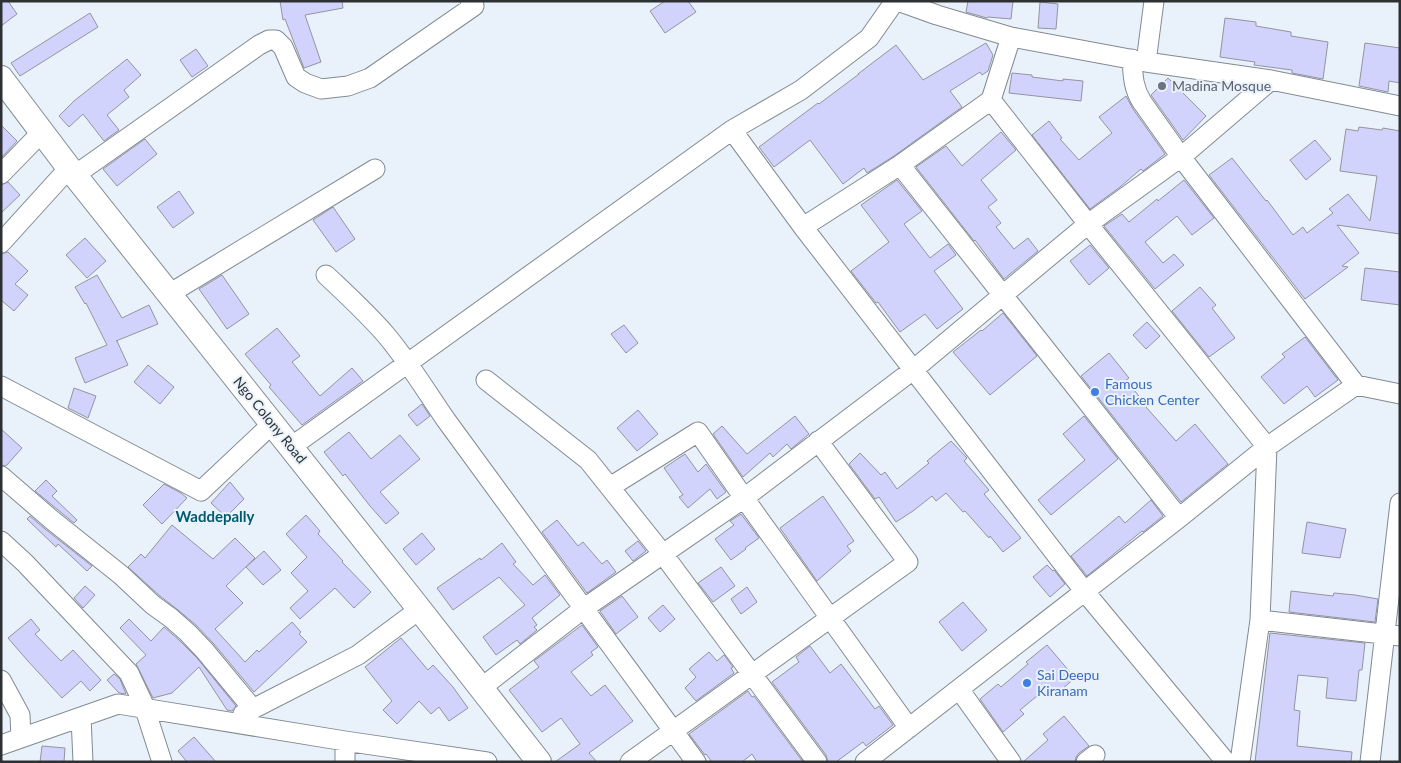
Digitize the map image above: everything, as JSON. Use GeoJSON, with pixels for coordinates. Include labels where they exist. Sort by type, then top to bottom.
{"type":"FeatureCollection","features":[{"type":"Feature","properties":{"kind":"street"},"geometry":{"type":"LineString","coordinates":[[1,242],[72,172],[259,45],[269,40],[276,40],[283,47],[296,77],[305,83],[321,89],[348,86],[370,78],[474,6],[470,1]]}},
{"type":"Feature","properties":{"kind":"street"},"geometry":{"type":"LineString","coordinates":[[292,447],[732,130],[801,90],[869,38],[896,1],[936,16],[1011,36],[1139,60],[1272,80],[1400,106]]}},
{"type":"Feature","properties":{"kind":"street"},"geometry":{"type":"LineString","coordinates":[[1154,1],[1134,83],[1137,94],[1182,157],[1356,385],[1400,394]]}},
{"type":"Feature","properties":{"kind":"street"},"geometry":{"type":"LineString","coordinates":[[803,227],[900,165],[991,100],[1011,36]]}},
{"type":"Feature","properties":{"kind":"street"},"geometry":{"type":"LineString","coordinates":[[482,688],[583,609],[744,498],[913,370],[1088,224],[1182,157],[1272,80]]}},
{"type":"Feature","properties":{"kind":"street","name":"Ngo Colony Road"},"geometry":{"type":"LineString","coordinates":[[5,91],[42,132],[539,762]]}},
{"type":"Feature","properties":{"kind":"street"},"geometry":{"type":"LineString","coordinates":[[991,100],[1267,447],[1260,620],[1240,762]]}},
{"type":"Feature","properties":{"kind":"street"},"geometry":{"type":"LineString","coordinates":[[732,130],[803,227],[1085,592],[1226,762]]}},
{"type":"Feature","properties":{"kind":"street"},"geometry":{"type":"LineString","coordinates":[[1,174],[42,132]]}},
{"type":"Feature","properties":{"kind":"street"},"geometry":{"type":"LineString","coordinates":[[900,165],[1179,518]]}},
{"type":"Feature","properties":{"kind":"street"},"geometry":{"type":"LineString","coordinates":[[169,294],[375,169]]}},
{"type":"Feature","properties":{"kind":"street"},"geometry":{"type":"LineString","coordinates":[[326,274],[387,336],[583,609],[696,762]]}},
{"type":"Feature","properties":{"kind":"street"},"geometry":{"type":"LineString","coordinates":[[486,380],[588,460],[663,554],[817,762]]}},
{"type":"Feature","properties":{"kind":"street"},"geometry":{"type":"LineString","coordinates":[[865,762],[1085,592],[1267,447],[1356,385]]}},
{"type":"Feature","properties":{"kind":"street"},"geometry":{"type":"LineString","coordinates":[[1,386],[201,491],[272,424]]}},
{"type":"Feature","properties":{"kind":"street"},"geometry":{"type":"LineString","coordinates":[[610,487],[698,432],[909,728]]}},
{"type":"Feature","properties":{"kind":"street"},"geometry":{"type":"LineString","coordinates":[[630,762],[908,562],[818,442]]}},
{"type":"Feature","properties":{"kind":"street"},"geometry":{"type":"LineString","coordinates":[[1,476],[188,633],[253,709]]}},
{"type":"Feature","properties":{"kind":"street"},"geometry":{"type":"LineString","coordinates":[[1370,762],[1393,635],[1400,503]]}},
{"type":"Feature","properties":{"kind":"street"},"geometry":{"type":"LineString","coordinates":[[1,542],[31,570],[129,673],[144,708],[162,762]]}},
{"type":"Feature","properties":{"kind":"street"},"geometry":{"type":"LineString","coordinates":[[228,722],[358,655],[420,609]]}},
{"type":"Feature","properties":{"kind":"street"},"geometry":{"type":"LineString","coordinates":[[1260,620],[1393,635]]}},
{"type":"Feature","properties":{"kind":"street"},"geometry":{"type":"LineString","coordinates":[[1,680],[20,715],[21,738]]}},
{"type":"Feature","properties":{"kind":"street"},"geometry":{"type":"LineString","coordinates":[[959,689],[1011,762]]}},
{"type":"Feature","properties":{"kind":"street"},"geometry":{"type":"LineString","coordinates":[[1,745],[118,704],[487,762]]}},
{"type":"Feature","properties":{"kind":"street"},"geometry":{"type":"LineString","coordinates":[[81,717],[83,762]]}},
{"type":"Feature","properties":{"kind":"street"},"geometry":{"type":"LineString","coordinates":[[345,762],[353,742]]}},
{"type":"Feature","properties":{"kind":"street"},"geometry":{"type":"LineString","coordinates":[[353,742],[374,762]]}},
{"type":"Feature","properties":{"kind":"building"},"geometry":{"type":"Polygon","coordinates":[[[1,1],[8,1],[17,14],[1,26],[1,1]]]}},
{"type":"Feature","properties":{"kind":"building"},"geometry":{"type":"Polygon","coordinates":[[[280,1],[342,1],[343,8],[305,15],[321,62],[304,68],[285,19],[283,20],[280,1]]]}},
{"type":"Feature","properties":{"kind":"building"},"geometry":{"type":"Polygon","coordinates":[[[665,1],[688,1],[696,12],[665,33],[650,11],[665,1]]]}},
{"type":"Feature","properties":{"kind":"building"},"geometry":{"type":"Polygon","coordinates":[[[968,1],[1013,1],[1011,19],[987,18],[966,12],[968,1]]]}},
{"type":"Feature","properties":{"kind":"building"},"geometry":{"type":"Polygon","coordinates":[[[1040,2],[1058,4],[1056,29],[1038,28],[1040,2]]]}},
{"type":"Feature","properties":{"kind":"building"},"geometry":{"type":"Polygon","coordinates":[[[90,13],[98,27],[20,76],[11,63],[90,13]]]}},
{"type":"Feature","properties":{"kind":"building"},"geometry":{"type":"Polygon","coordinates":[[[1225,18],[1256,22],[1256,26],[1291,32],[1291,36],[1328,42],[1323,79],[1292,73],[1292,70],[1254,65],[1255,62],[1220,57],[1225,18]]]}},
{"type":"Feature","properties":{"kind":"building"},"geometry":{"type":"Polygon","coordinates":[[[986,43],[993,55],[988,71],[982,75],[980,72],[950,91],[962,107],[894,156],[867,173],[864,168],[843,184],[810,140],[774,167],[759,147],[896,45],[923,80],[986,43]]]}},
{"type":"Feature","properties":{"kind":"building"},"geometry":{"type":"Polygon","coordinates":[[[1365,43],[1400,48],[1400,83],[1389,81],[1388,92],[1359,86],[1365,43]]]}},
{"type":"Feature","properties":{"kind":"building"},"geometry":{"type":"Polygon","coordinates":[[[196,49],[208,66],[192,77],[180,60],[196,49]]]}},
{"type":"Feature","properties":{"kind":"building"},"geometry":{"type":"Polygon","coordinates":[[[127,59],[141,75],[124,90],[129,97],[107,115],[119,130],[104,141],[83,114],[69,127],[59,116],[74,101],[127,59]]]}},
{"type":"Feature","properties":{"kind":"building"},"geometry":{"type":"Polygon","coordinates":[[[1012,73],[1063,81],[1063,79],[1083,81],[1081,101],[1009,93],[1012,73]]]}},
{"type":"Feature","properties":{"kind":"building"},"geometry":{"type":"Polygon","coordinates":[[[1168,78],[1206,116],[1183,140],[1151,95],[1168,78]]]}},
{"type":"Feature","properties":{"kind":"building"},"geometry":{"type":"Polygon","coordinates":[[[1126,96],[1165,154],[1143,171],[1141,169],[1090,209],[1032,135],[1049,121],[1062,138],[1060,139],[1079,160],[1112,133],[1099,117],[1126,96]]]}},
{"type":"Feature","properties":{"kind":"building"},"geometry":{"type":"Polygon","coordinates":[[[1,125],[17,141],[1,158],[1,125]]]}},
{"type":"Feature","properties":{"kind":"building"},"geometry":{"type":"Polygon","coordinates":[[[1359,127],[1400,131],[1400,234],[1337,225],[1359,253],[1342,266],[1348,267],[1305,299],[1209,175],[1232,158],[1293,235],[1303,227],[1307,233],[1333,213],[1329,209],[1348,194],[1370,221],[1377,176],[1340,171],[1346,129],[1358,131],[1359,127]]]}},
{"type":"Feature","properties":{"kind":"building"},"geometry":{"type":"Polygon","coordinates":[[[1001,132],[1016,150],[981,180],[997,200],[988,207],[1001,223],[996,227],[1014,249],[1028,238],[1038,251],[1004,279],[916,167],[946,146],[962,166],[1001,132]]]}},
{"type":"Feature","properties":{"kind":"building"},"geometry":{"type":"Polygon","coordinates":[[[145,139],[157,154],[117,186],[103,169],[145,139]]]}},
{"type":"Feature","properties":{"kind":"building"},"geometry":{"type":"Polygon","coordinates":[[[1315,140],[1331,159],[1306,180],[1290,160],[1315,140]]]}},
{"type":"Feature","properties":{"kind":"building"},"geometry":{"type":"Polygon","coordinates":[[[897,180],[922,211],[904,224],[930,258],[948,244],[956,255],[934,271],[963,309],[937,329],[925,314],[900,332],[878,302],[876,303],[851,271],[889,242],[861,205],[897,180]]]}},
{"type":"Feature","properties":{"kind":"building"},"geometry":{"type":"Polygon","coordinates":[[[1184,180],[1214,218],[1192,235],[1177,216],[1145,242],[1163,263],[1174,254],[1184,265],[1155,289],[1104,226],[1122,214],[1129,222],[1184,180]]]}},
{"type":"Feature","properties":{"kind":"building"},"geometry":{"type":"Polygon","coordinates":[[[8,182],[20,195],[1,213],[1,185],[8,182]]]}},
{"type":"Feature","properties":{"kind":"building"},"geometry":{"type":"Polygon","coordinates":[[[179,191],[194,213],[173,228],[157,207],[179,191]]]}},
{"type":"Feature","properties":{"kind":"building"},"geometry":{"type":"Polygon","coordinates":[[[333,207],[355,239],[336,252],[313,220],[333,207]]]}},
{"type":"Feature","properties":{"kind":"building"},"geometry":{"type":"Polygon","coordinates":[[[85,238],[106,261],[87,278],[66,255],[85,238]]]}},
{"type":"Feature","properties":{"kind":"building"},"geometry":{"type":"Polygon","coordinates":[[[1090,245],[1109,268],[1089,285],[1070,261],[1090,245]]]}},
{"type":"Feature","properties":{"kind":"building"},"geometry":{"type":"Polygon","coordinates":[[[8,252],[28,271],[15,284],[28,295],[14,311],[1,300],[1,254],[8,252]]]}},
{"type":"Feature","properties":{"kind":"building"},"geometry":{"type":"Polygon","coordinates":[[[1365,268],[1400,272],[1400,305],[1361,300],[1365,268]]]}},
{"type":"Feature","properties":{"kind":"building"},"geometry":{"type":"Polygon","coordinates":[[[97,275],[122,318],[149,305],[158,324],[116,341],[128,365],[85,383],[75,358],[107,345],[86,303],[75,287],[97,275]]]}},
{"type":"Feature","properties":{"kind":"building"},"geometry":{"type":"Polygon","coordinates":[[[222,275],[249,314],[227,329],[199,289],[222,275]]]}},
{"type":"Feature","properties":{"kind":"building"},"geometry":{"type":"Polygon","coordinates":[[[1200,287],[1216,305],[1212,308],[1235,338],[1209,357],[1172,311],[1200,287]]]}},
{"type":"Feature","properties":{"kind":"building"},"geometry":{"type":"Polygon","coordinates":[[[1003,313],[1037,356],[990,395],[953,352],[1003,313]]]}},
{"type":"Feature","properties":{"kind":"building"},"geometry":{"type":"Polygon","coordinates":[[[1147,322],[1160,336],[1146,349],[1133,335],[1147,322]]]}},
{"type":"Feature","properties":{"kind":"building"},"geometry":{"type":"Polygon","coordinates":[[[624,325],[638,343],[626,353],[611,334],[624,325]]]}},
{"type":"Feature","properties":{"kind":"building"},"geometry":{"type":"Polygon","coordinates":[[[277,328],[300,356],[292,362],[320,396],[352,368],[363,381],[302,425],[269,387],[271,385],[245,354],[277,328]]]}},
{"type":"Feature","properties":{"kind":"building"},"geometry":{"type":"Polygon","coordinates":[[[1305,337],[1338,380],[1315,397],[1307,386],[1284,404],[1261,377],[1285,357],[1282,354],[1305,337]]]}},
{"type":"Feature","properties":{"kind":"building"},"geometry":{"type":"Polygon","coordinates":[[[1109,353],[1129,378],[1126,380],[1146,407],[1176,441],[1195,424],[1228,464],[1181,502],[1081,376],[1109,353]]]}},
{"type":"Feature","properties":{"kind":"building"},"geometry":{"type":"Polygon","coordinates":[[[148,365],[174,387],[160,404],[134,382],[148,365]]]}},
{"type":"Feature","properties":{"kind":"building"},"geometry":{"type":"Polygon","coordinates":[[[74,388],[96,396],[88,418],[68,408],[74,388]]]}},
{"type":"Feature","properties":{"kind":"building"},"geometry":{"type":"Polygon","coordinates":[[[422,404],[430,416],[417,426],[408,415],[422,404]]]}},
{"type":"Feature","properties":{"kind":"building"},"geometry":{"type":"Polygon","coordinates":[[[638,410],[658,434],[637,451],[617,428],[638,410]]]}},
{"type":"Feature","properties":{"kind":"building"},"geometry":{"type":"Polygon","coordinates":[[[795,416],[809,434],[791,449],[787,444],[773,457],[770,453],[743,477],[713,434],[722,426],[747,454],[795,416]]]}},
{"type":"Feature","properties":{"kind":"building"},"geometry":{"type":"Polygon","coordinates":[[[1084,416],[1118,459],[1051,515],[1038,500],[1085,460],[1063,434],[1084,416]]]}},
{"type":"Feature","properties":{"kind":"building"},"geometry":{"type":"Polygon","coordinates":[[[1,429],[22,448],[6,466],[1,465],[1,429]]]}},
{"type":"Feature","properties":{"kind":"building"},"geometry":{"type":"Polygon","coordinates":[[[349,432],[371,459],[400,435],[420,459],[380,492],[399,513],[386,524],[345,474],[343,476],[324,452],[349,432]]]}},
{"type":"Feature","properties":{"kind":"building"},"geometry":{"type":"Polygon","coordinates":[[[951,441],[967,458],[964,461],[989,490],[984,494],[1021,538],[1003,552],[990,536],[989,538],[946,493],[936,501],[932,496],[896,522],[879,497],[875,499],[849,464],[860,453],[881,475],[885,472],[897,489],[929,463],[927,461],[951,441]]]}},
{"type":"Feature","properties":{"kind":"building"},"geometry":{"type":"Polygon","coordinates":[[[685,454],[698,472],[706,464],[726,492],[717,499],[710,489],[688,508],[679,497],[683,495],[664,468],[685,454]]]}},
{"type":"Feature","properties":{"kind":"building"},"geometry":{"type":"Polygon","coordinates":[[[46,480],[57,491],[52,496],[77,520],[74,523],[35,491],[46,480]]]}},
{"type":"Feature","properties":{"kind":"building"},"geometry":{"type":"Polygon","coordinates":[[[230,482],[244,499],[226,517],[211,503],[230,482]]]}},
{"type":"Feature","properties":{"kind":"building"},"geometry":{"type":"Polygon","coordinates":[[[164,484],[187,498],[162,524],[143,505],[164,484]]]}},
{"type":"Feature","properties":{"kind":"building"},"geometry":{"type":"Polygon","coordinates":[[[823,496],[854,541],[847,546],[851,551],[817,581],[780,528],[823,496]]]}},
{"type":"Feature","properties":{"kind":"building"},"geometry":{"type":"Polygon","coordinates":[[[1151,500],[1163,516],[1087,576],[1071,556],[1119,516],[1125,523],[1151,500]]]}},
{"type":"Feature","properties":{"kind":"building"},"geometry":{"type":"Polygon","coordinates":[[[741,514],[759,538],[731,560],[715,539],[734,525],[730,521],[741,514]]]}},
{"type":"Feature","properties":{"kind":"building"},"geometry":{"type":"Polygon","coordinates":[[[306,515],[320,531],[318,534],[371,592],[354,608],[335,588],[300,619],[290,608],[308,591],[291,573],[307,557],[286,534],[306,515]]]}},
{"type":"Feature","properties":{"kind":"building"},"geometry":{"type":"Polygon","coordinates":[[[30,516],[92,566],[87,571],[58,544],[56,547],[27,519],[30,516]]]}},
{"type":"Feature","properties":{"kind":"building"},"geometry":{"type":"Polygon","coordinates":[[[557,520],[578,546],[583,542],[602,564],[607,560],[616,572],[587,593],[542,532],[557,520]]]}},
{"type":"Feature","properties":{"kind":"building"},"geometry":{"type":"Polygon","coordinates":[[[1307,522],[1346,529],[1340,558],[1302,553],[1307,522]]]}},
{"type":"Feature","properties":{"kind":"building"},"geometry":{"type":"Polygon","coordinates":[[[172,525],[213,559],[235,538],[255,558],[226,586],[243,603],[215,629],[245,662],[292,622],[301,632],[299,634],[307,642],[254,692],[196,625],[128,567],[141,554],[145,558],[172,525]]]}},
{"type":"Feature","properties":{"kind":"building"},"geometry":{"type":"Polygon","coordinates":[[[422,533],[435,549],[416,565],[403,549],[422,533]]]}},
{"type":"Feature","properties":{"kind":"building"},"geometry":{"type":"Polygon","coordinates":[[[638,541],[646,551],[633,561],[625,551],[638,541]]]}},
{"type":"Feature","properties":{"kind":"building"},"geometry":{"type":"Polygon","coordinates":[[[502,543],[516,562],[513,564],[533,585],[545,575],[560,595],[532,618],[537,625],[534,627],[537,630],[520,644],[517,640],[496,655],[483,637],[525,605],[499,577],[453,610],[437,588],[480,558],[481,560],[502,543]]]}},
{"type":"Feature","properties":{"kind":"building"},"geometry":{"type":"Polygon","coordinates":[[[264,551],[281,570],[263,585],[246,567],[264,551]]]}},
{"type":"Feature","properties":{"kind":"building"},"geometry":{"type":"Polygon","coordinates":[[[1047,565],[1054,570],[1065,584],[1050,597],[1033,577],[1047,565]]]}},
{"type":"Feature","properties":{"kind":"building"},"geometry":{"type":"Polygon","coordinates":[[[721,567],[735,586],[713,602],[698,583],[721,567]]]}},
{"type":"Feature","properties":{"kind":"building"},"geometry":{"type":"Polygon","coordinates":[[[85,586],[95,595],[83,608],[74,598],[85,586]]]}},
{"type":"Feature","properties":{"kind":"building"},"geometry":{"type":"Polygon","coordinates":[[[747,587],[757,602],[741,614],[731,599],[747,587]]]}},
{"type":"Feature","properties":{"kind":"building"},"geometry":{"type":"Polygon","coordinates":[[[1291,591],[1333,596],[1334,593],[1378,599],[1375,622],[1289,612],[1291,591]]]}},
{"type":"Feature","properties":{"kind":"building"},"geometry":{"type":"Polygon","coordinates":[[[622,596],[638,617],[616,634],[600,611],[622,596]]]}},
{"type":"Feature","properties":{"kind":"building"},"geometry":{"type":"Polygon","coordinates":[[[963,602],[987,630],[962,651],[939,622],[963,602]]]}},
{"type":"Feature","properties":{"kind":"building"},"geometry":{"type":"Polygon","coordinates":[[[663,605],[675,619],[660,632],[648,618],[663,605]]]}},
{"type":"Feature","properties":{"kind":"building"},"geometry":{"type":"Polygon","coordinates":[[[31,619],[40,630],[35,634],[61,661],[73,650],[101,680],[90,691],[81,681],[62,698],[8,638],[31,619]]]}},
{"type":"Feature","properties":{"kind":"building"},"geometry":{"type":"Polygon","coordinates":[[[129,619],[151,641],[164,627],[180,641],[197,658],[236,706],[232,711],[227,710],[199,667],[172,693],[153,698],[136,664],[146,655],[120,628],[129,619]]]}},
{"type":"Feature","properties":{"kind":"building"},"geometry":{"type":"Polygon","coordinates":[[[582,625],[598,647],[591,652],[593,655],[571,672],[591,696],[605,685],[633,721],[589,753],[597,762],[555,762],[580,744],[561,718],[542,732],[509,690],[539,667],[534,661],[582,625]]]}},
{"type":"Feature","properties":{"kind":"building"},"geometry":{"type":"Polygon","coordinates":[[[1270,633],[1365,643],[1362,670],[1359,670],[1356,701],[1326,698],[1328,678],[1298,675],[1294,710],[1300,711],[1297,746],[1352,752],[1351,762],[1255,762],[1270,633]]]}},
{"type":"Feature","properties":{"kind":"building"},"geometry":{"type":"Polygon","coordinates":[[[401,638],[428,670],[433,665],[453,687],[468,708],[449,721],[439,707],[431,714],[419,701],[397,724],[383,710],[392,701],[365,667],[401,638]]]}},
{"type":"Feature","properties":{"kind":"building"},"geometry":{"type":"Polygon","coordinates":[[[1047,645],[1075,678],[1055,695],[1048,687],[1020,710],[1024,714],[1003,732],[980,699],[998,684],[1001,687],[1028,664],[1026,662],[1047,645]]]}},
{"type":"Feature","properties":{"kind":"building"},"geometry":{"type":"Polygon","coordinates":[[[810,646],[830,673],[841,664],[875,709],[879,706],[893,725],[866,746],[863,742],[836,762],[828,762],[826,755],[772,682],[799,662],[796,657],[810,646]]]}},
{"type":"Feature","properties":{"kind":"building"},"geometry":{"type":"Polygon","coordinates":[[[709,652],[717,661],[724,655],[733,667],[731,668],[734,673],[696,701],[685,688],[696,677],[689,669],[709,652]]]}},
{"type":"Feature","properties":{"kind":"building"},"geometry":{"type":"Polygon","coordinates":[[[114,674],[120,679],[126,694],[119,693],[107,680],[114,674]]]}},
{"type":"Feature","properties":{"kind":"building"},"geometry":{"type":"Polygon","coordinates":[[[748,691],[752,697],[754,696],[803,762],[757,762],[752,754],[742,762],[712,762],[705,755],[689,734],[748,691]]]}},
{"type":"Feature","properties":{"kind":"building"},"geometry":{"type":"Polygon","coordinates":[[[1064,716],[1089,746],[1079,753],[1075,762],[1023,762],[1048,740],[1043,734],[1064,716]]]}},
{"type":"Feature","properties":{"kind":"building"},"geometry":{"type":"Polygon","coordinates":[[[194,737],[216,762],[187,762],[178,751],[194,737]]]}},
{"type":"Feature","properties":{"kind":"building"},"geometry":{"type":"Polygon","coordinates":[[[42,746],[65,748],[64,762],[40,762],[42,746]]]}},
{"type":"Feature","properties":{"kind":"place","name":"Madina Mosque"},"geometry":{"type":"Point","coordinates":[1162,86]}},
{"type":"Feature","properties":{"kind":"place","name":"Famous Chicken Center"},"geometry":{"type":"Point","coordinates":[1095,392]}},
{"type":"Feature","properties":{"kind":"place","name":"Sai Deepu Kiranam"},"geometry":{"type":"Point","coordinates":[1027,683]}},
{"type":"Feature","properties":{"kind":"district","name":"Waddepally"},"geometry":{"type":"Point","coordinates":[215,517]}}]}
